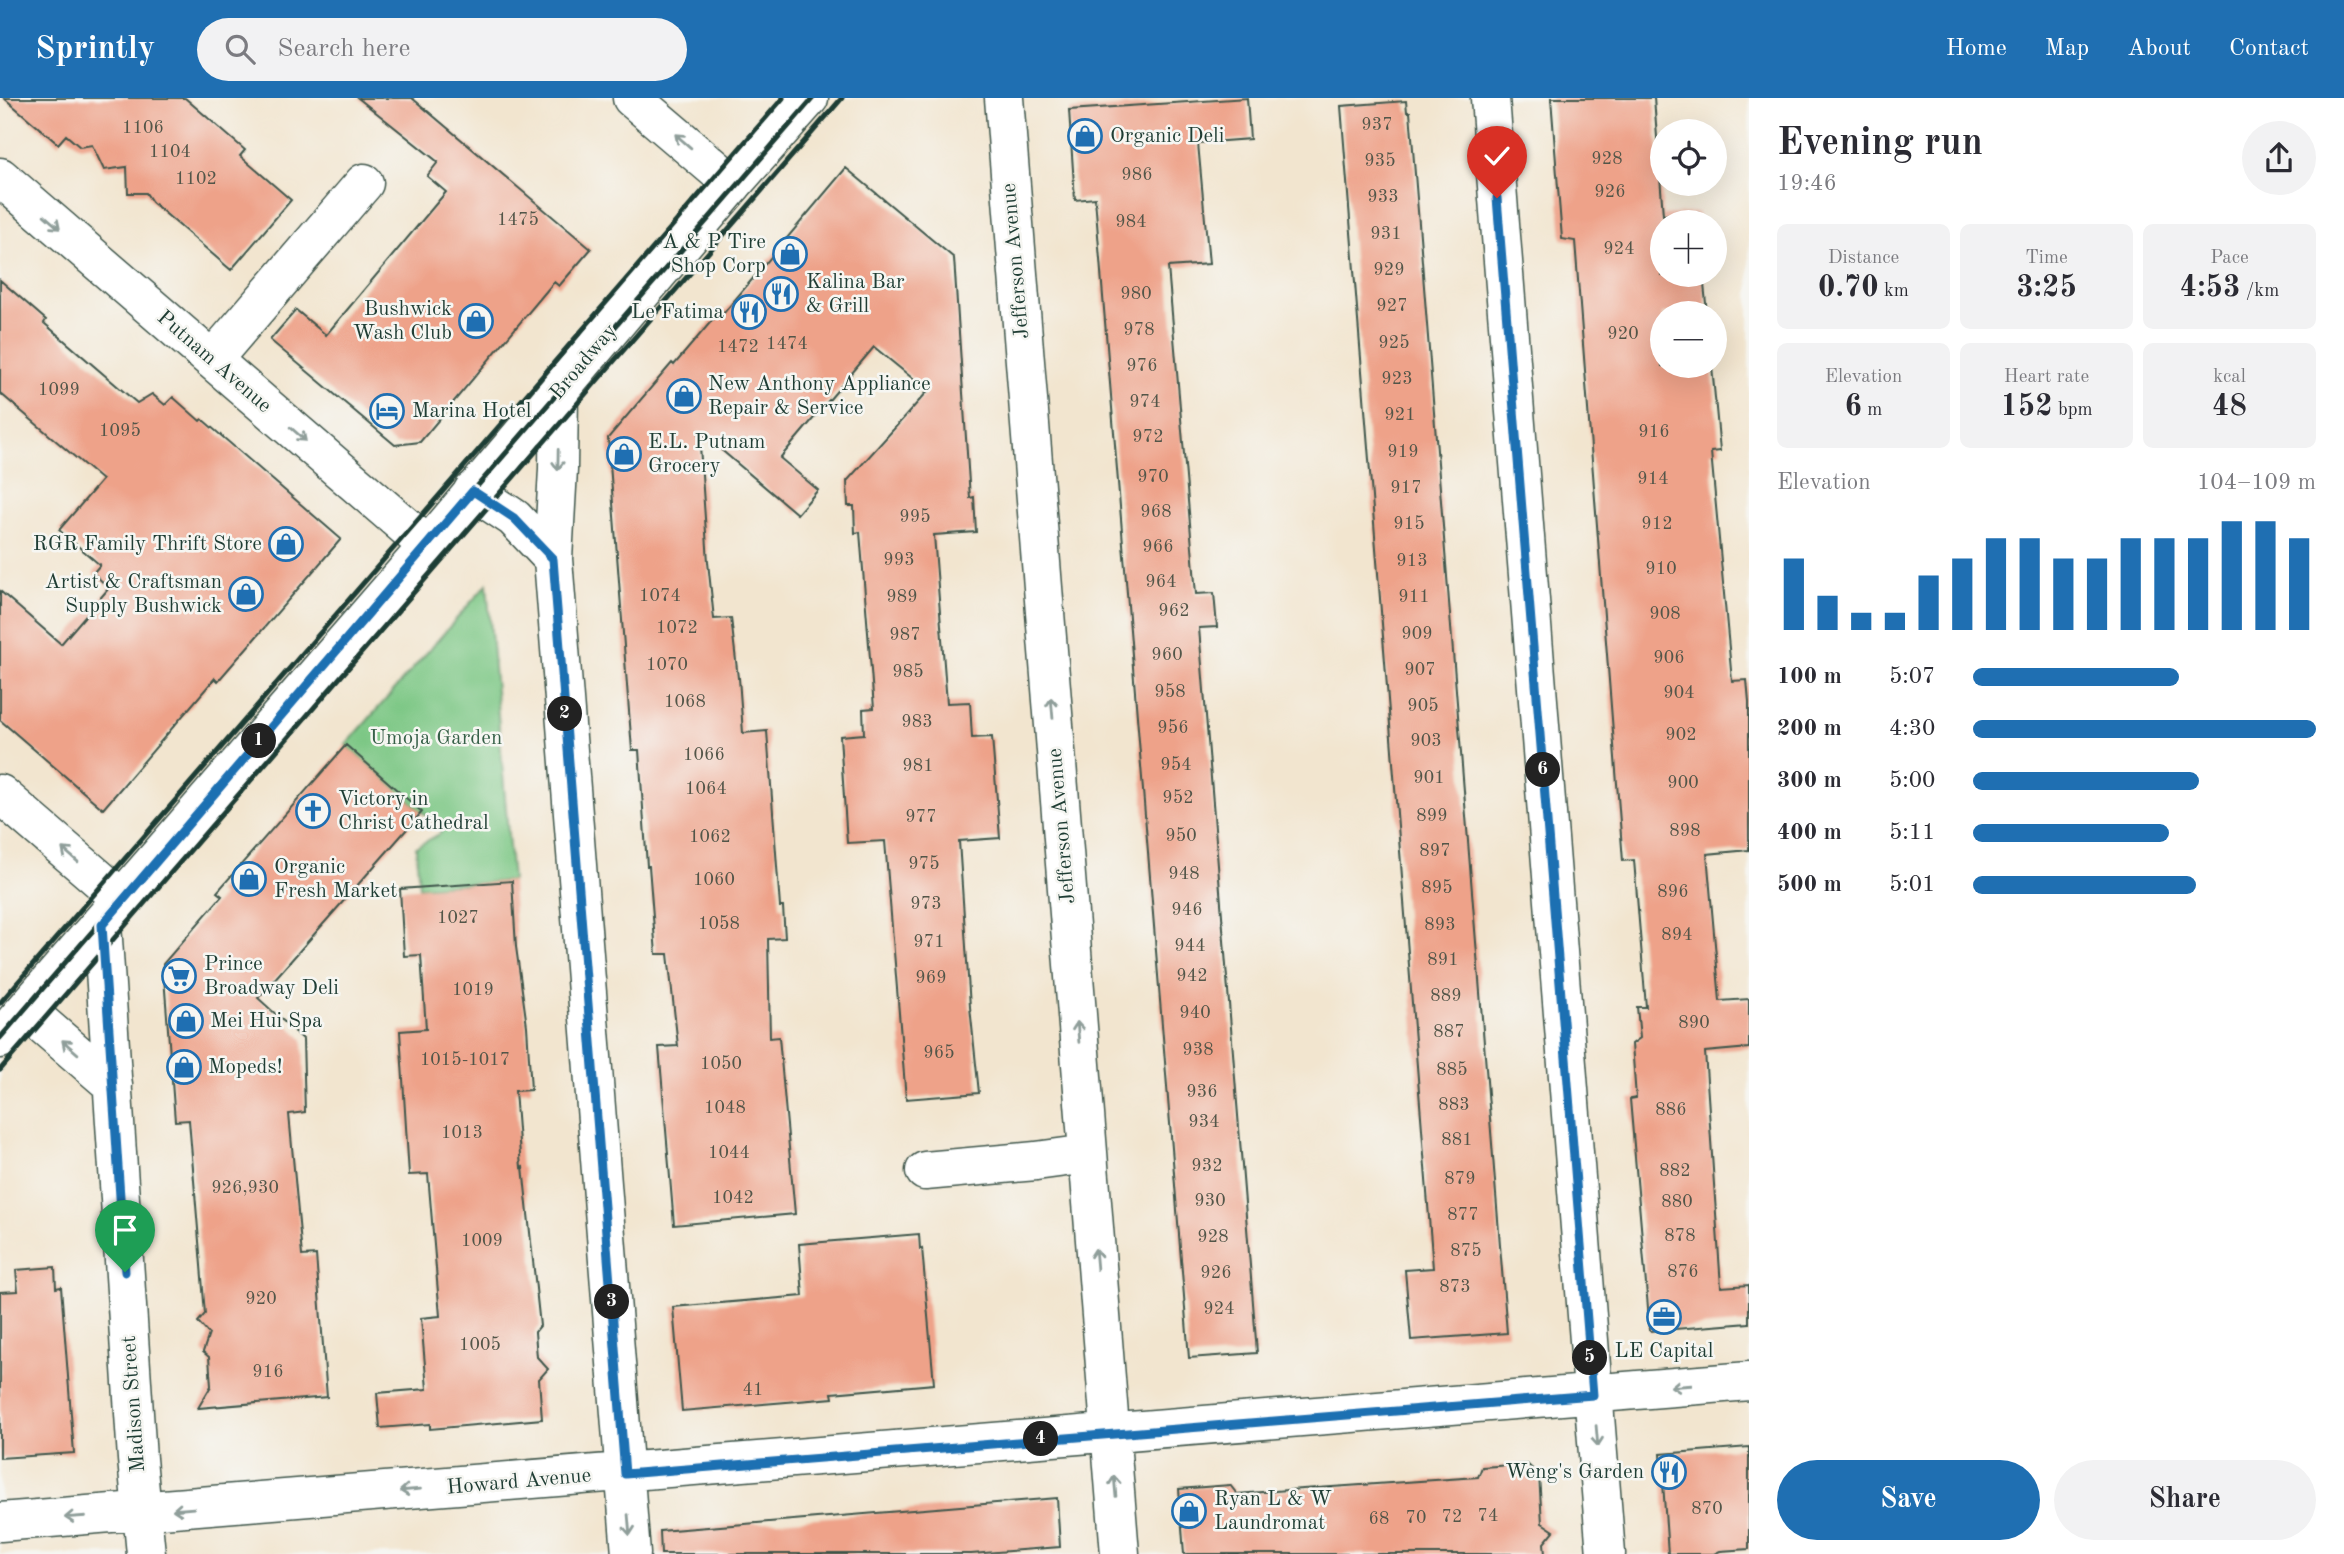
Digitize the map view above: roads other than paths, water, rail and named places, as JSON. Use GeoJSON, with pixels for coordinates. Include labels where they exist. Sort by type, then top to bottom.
{"type":"FeatureCollection","features":[{"type":"Feature","properties":{"kind":"street"},"geometry":{"type":"LineString","coordinates":[[632,98],[733,184]]}},
{"type":"Feature","properties":{"kind":"street","name":"Broadway"},"geometry":{"type":"LineString","coordinates":[[0,1039],[428,546],[733,184],[809,98]]}},
{"type":"Feature","properties":{"kind":"street","name":"Jefferson Avenue"},"geometry":{"type":"LineString","coordinates":[[1004,98],[1120,1554]]}},
{"type":"Feature","properties":{"kind":"street"},"geometry":{"type":"LineString","coordinates":[[1490,98],[1606,1554]]}},
{"type":"Feature","properties":{"kind":"street","name":"Putnam Avenue"},"geometry":{"type":"LineString","coordinates":[[0,177],[428,546]]}},
{"type":"Feature","properties":{"kind":"street"},"geometry":{"type":"LineString","coordinates":[[212,360],[364,183]]}},
{"type":"Feature","properties":{"kind":"street"},"geometry":{"type":"LineString","coordinates":[[559,391],[553,559],[631,1554]]}},
{"type":"Feature","properties":{"kind":"street"},"geometry":{"type":"LineString","coordinates":[[473,491],[514,518],[553,559]]}},
{"type":"Feature","properties":{"kind":"street"},"geometry":{"type":"LineString","coordinates":[[0,794],[112,912]]}},
{"type":"Feature","properties":{"kind":"street","name":"Madison Street"},"geometry":{"type":"LineString","coordinates":[[112,912],[113,1085],[137,1459],[146,1554]]}},
{"type":"Feature","properties":{"kind":"street"},"geometry":{"type":"LineString","coordinates":[[26,1010],[113,1085]]}},
{"type":"Feature","properties":{"kind":"street"},"geometry":{"type":"LineString","coordinates":[[925,1171],[1088,1154]]}},
{"type":"Feature","properties":{"kind":"street","name":"Howard Avenue"},"geometry":{"type":"LineString","coordinates":[[0,1522],[625,1474],[1749,1381]]}},
{"type":"Feature","properties":{"kind":"railway"},"geometry":{"type":"LineString","coordinates":[[0,1003],[783,98]]}},
{"type":"Feature","properties":{"kind":"railway"},"geometry":{"type":"LineString","coordinates":[[0,1038],[813,98]]}},
{"type":"Feature","properties":{"kind":"railway"},"geometry":{"type":"LineString","coordinates":[[0,1070],[842,98]]}},
{"type":"Feature","properties":{"kind":"place","name":"Organic Deli"},"geometry":{"type":"Point","coordinates":[1085,136]}},
{"type":"Feature","properties":{"kind":"place","name":"A & P Tire Shop Corp"},"geometry":{"type":"Point","coordinates":[790,254]}},
{"type":"Feature","properties":{"kind":"place","name":"Kalina Bar & Grill"},"geometry":{"type":"Point","coordinates":[781,294]}},
{"type":"Feature","properties":{"kind":"place","name":"Le Fatima"},"geometry":{"type":"Point","coordinates":[749,312]}},
{"type":"Feature","properties":{"kind":"place","name":"Bushwick Wash Club"},"geometry":{"type":"Point","coordinates":[476,321]}},
{"type":"Feature","properties":{"kind":"place","name":"New Anthony Appliance Repair & Service"},"geometry":{"type":"Point","coordinates":[684,396]}},
{"type":"Feature","properties":{"kind":"place","name":"Marina Hotel"},"geometry":{"type":"Point","coordinates":[387,411]}},
{"type":"Feature","properties":{"kind":"place","name":"E.L. Putnam Grocery"},"geometry":{"type":"Point","coordinates":[624,454]}},
{"type":"Feature","properties":{"kind":"place","name":"RGR Family Thrift Store"},"geometry":{"type":"Point","coordinates":[286,544]}},
{"type":"Feature","properties":{"kind":"place","name":"Artist & Craftsman Supply Bushwick"},"geometry":{"type":"Point","coordinates":[246,594]}},
{"type":"Feature","properties":{"kind":"place","name":"Victory in Christ Cathedral"},"geometry":{"type":"Point","coordinates":[313,811]}},
{"type":"Feature","properties":{"kind":"place","name":"Organic Fresh Market"},"geometry":{"type":"Point","coordinates":[249,879]}},
{"type":"Feature","properties":{"kind":"place","name":"Prince Broadway Deli"},"geometry":{"type":"Point","coordinates":[179,976]}},
{"type":"Feature","properties":{"kind":"place","name":"Mei Hui Spa"},"geometry":{"type":"Point","coordinates":[186,1021]}},
{"type":"Feature","properties":{"kind":"place","name":"Mopeds!"},"geometry":{"type":"Point","coordinates":[184,1067]}},
{"type":"Feature","properties":{"kind":"place","name":"LE Capital"},"geometry":{"type":"Point","coordinates":[1664,1317]}},
{"type":"Feature","properties":{"kind":"place","name":"Weng's Garden"},"geometry":{"type":"Point","coordinates":[1669,1472]}},
{"type":"Feature","properties":{"kind":"place","name":"Ryan L & W Laundromat"},"geometry":{"type":"Point","coordinates":[1189,1511]}},
{"type":"Feature","properties":{"kind":"park label","name":"Umoja Garden"},"geometry":{"type":"Point","coordinates":[436,738]}}]}
